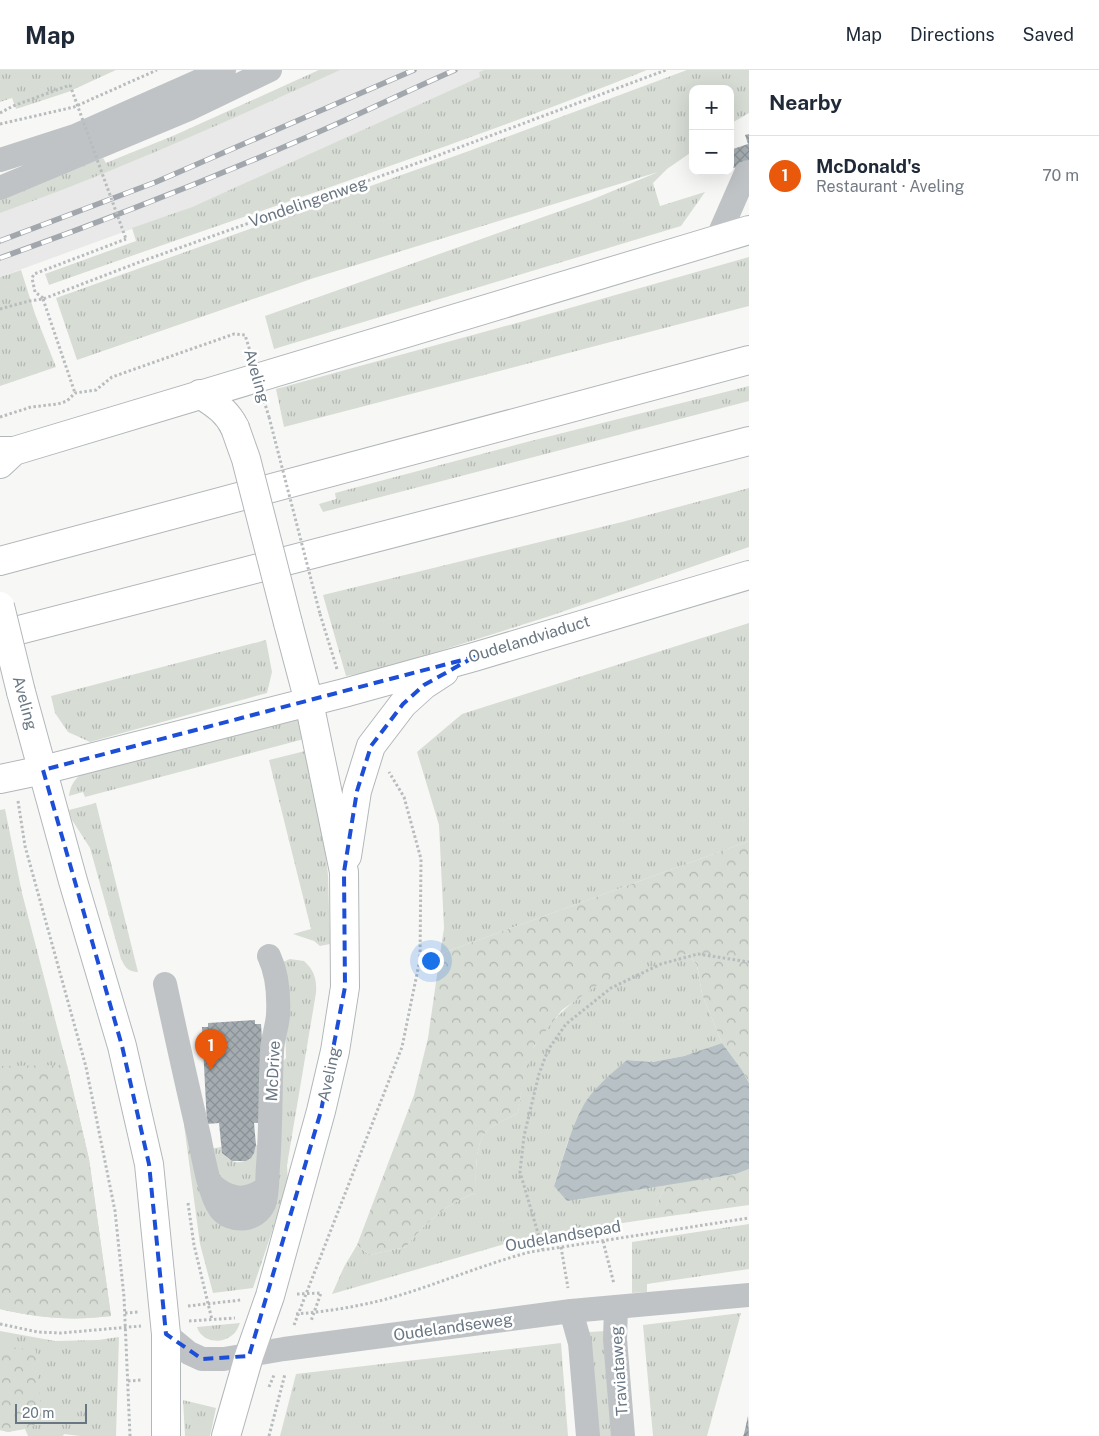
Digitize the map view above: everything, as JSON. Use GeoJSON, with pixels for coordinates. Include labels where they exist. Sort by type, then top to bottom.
{"type":"FeatureCollection","features":[{"type":"Feature","properties":{"kind":"main road"},"geometry":{"type":"LineString","coordinates":[[5,455],[200,394],[749,230]]}},
{"type":"Feature","properties":{"kind":"main road"},"geometry":{"type":"LineString","coordinates":[[0,561],[749,360]]}},
{"type":"Feature","properties":{"kind":"main road","name":"Aveling"},"geometry":{"type":"LineString","coordinates":[[200,394],[222,408],[230,417],[246,459],[309,702],[344,872],[344,987],[335,1051],[321,1111],[264,1316],[249,1356],[226,1436]]}},
{"type":"Feature","properties":{"kind":"main road"},"geometry":{"type":"LineString","coordinates":[[0,635],[749,441]]}},
{"type":"Feature","properties":{"kind":"main road","name":"Oudelandviaduct"},"geometry":{"type":"LineString","coordinates":[[309,702],[474,657],[749,575]]}},
{"type":"Feature","properties":{"kind":"main road","name":"Aveling"},"geometry":{"type":"LineString","coordinates":[[0,606],[73,881],[122,1046],[149,1164],[166,1329],[166,1436]]}},
{"type":"Feature","properties":{"kind":"main road"},"geometry":{"type":"LineString","coordinates":[[344,872],[357,792],[371,746],[403,704],[424,685],[474,657]]}},
{"type":"Feature","properties":{"kind":"main road"},"geometry":{"type":"LineString","coordinates":[[7,778],[309,702]]}},
{"type":"Feature","properties":{"kind":"street"},"geometry":{"type":"LineString","coordinates":[[0,160],[75,136],[224,70]]}},
{"type":"Feature","properties":{"kind":"street"},"geometry":{"type":"LineString","coordinates":[[0,188],[188,109],[270,70]]}},
{"type":"Feature","properties":{"kind":"street"},"geometry":{"type":"LineString","coordinates":[[717,239],[746,173],[749,172]]}},
{"type":"Feature","properties":{"kind":"street","name":"McDrive"},"geometry":{"type":"LineString","coordinates":[[165,984],[215,1201],[220,1210],[228,1216],[236,1219],[248,1218],[258,1213],[264,1204],[271,1128],[272,1051],[278,1015],[275,968],[269,956]]}},
{"type":"Feature","properties":{"kind":"street","name":"Oudelandseweg"},"geometry":{"type":"LineString","coordinates":[[166,1329],[190,1352],[202,1359],[224,1359],[284,1349],[571,1311],[749,1295]]}},
{"type":"Feature","properties":{"kind":"street","name":"Traviataweg"},"geometry":{"type":"LineString","coordinates":[[616,1307],[615,1339],[623,1436]]}},
{"type":"Feature","properties":{"kind":"street"},"geometry":{"type":"LineString","coordinates":[[571,1311],[580,1343],[588,1436]]}},
{"type":"Feature","properties":{"kind":"path"},"geometry":{"type":"LineString","coordinates":[[0,124],[74,107],[157,70]]}},
{"type":"Feature","properties":{"kind":"path","name":"Vondelingenweg"},"geometry":{"type":"LineString","coordinates":[[0,309],[29,300],[43,298],[137,262],[423,162],[666,70]]}},
{"type":"Feature","properties":{"kind":"path"},"geometry":{"type":"LineString","coordinates":[[0,113],[13,106],[70,85],[126,239],[34,274],[32,278],[35,292],[43,298],[75,393]]}},
{"type":"Feature","properties":{"kind":"path","name":"Aveling"},"geometry":{"type":"LineString","coordinates":[[0,417],[31,407],[67,401],[75,393],[96,390],[112,377],[234,334],[244,335],[269,417],[320,614]]}},
{"type":"Feature","properties":{"kind":"path"},"geometry":{"type":"LineString","coordinates":[[7,778],[86,1068],[115,1211],[124,1297],[130,1436]]}},
{"type":"Feature","properties":{"kind":"path"},"geometry":{"type":"LineString","coordinates":[[298,1314],[402,1047],[420,959],[422,859],[404,797]]}},
{"type":"Feature","properties":{"kind":"path"},"geometry":{"type":"LineString","coordinates":[[543,1250],[520,1172],[524,1136],[539,1074],[548,1050],[566,1024],[611,988],[661,964],[698,954],[749,962]]}},
{"type":"Feature","properties":{"kind":"path","name":"Oudelandsepad"},"geometry":{"type":"LineString","coordinates":[[0,1324],[38,1332],[61,1333],[125,1328],[166,1329],[264,1316],[298,1314],[358,1305],[408,1293],[499,1260],[543,1250],[749,1218]]}},
{"type":"Feature","properties":{"kind":"path"},"geometry":{"type":"LineString","coordinates":[[603,1241],[616,1293],[616,1307]]}},
{"type":"Feature","properties":{"kind":"path"},"geometry":{"type":"LineString","coordinates":[[561,1247],[571,1311]]}},
{"type":"Feature","properties":{"kind":"highlighted area"},"geometry":{"type":"Polygon","coordinates":[[[474,657],[424,685],[403,704],[371,746],[357,791],[344,872],[345,987],[321,1111],[249,1356],[202,1359],[166,1334],[149,1164],[122,1046],[43,770],[474,657]]]}},
{"type":"Feature","properties":{"kind":"shaded area"},"geometry":{"type":"Polygon","coordinates":[[[319,70],[484,70],[479,72],[481,77],[192,207],[0,277],[0,205],[173,136],[319,70]]]}},
{"type":"Feature","properties":{"kind":"green space"},"geometry":{"type":"Polygon","coordinates":[[[0,70],[116,70],[68,92],[16,109],[12,98],[0,102],[0,70]]]}},
{"type":"Feature","properties":{"kind":"green space"},"geometry":{"type":"Polygon","coordinates":[[[319,70],[340,70],[129,163],[0,213],[0,198],[103,158],[106,163],[173,136],[319,70]]]}},
{"type":"Feature","properties":{"kind":"green space"},"geometry":{"type":"Polygon","coordinates":[[[484,70],[647,70],[424,154],[49,285],[45,274],[136,241],[132,228],[192,207],[480,77],[479,72],[484,70]]]}},
{"type":"Feature","properties":{"kind":"green space"},"geometry":{"type":"Polygon","coordinates":[[[687,70],[749,70],[749,113],[734,122],[734,85],[689,85],[689,154],[667,169],[653,183],[660,206],[705,192],[681,226],[274,349],[265,316],[591,200],[658,172],[314,278],[77,360],[56,298],[466,152],[687,70]]]}},
{"type":"Feature","properties":{"kind":"green space"},"geometry":{"type":"Polygon","coordinates":[[[749,257],[749,306],[284,427],[276,389],[749,257]]]}},
{"type":"Feature","properties":{"kind":"green space"},"geometry":{"type":"Polygon","coordinates":[[[21,270],[35,314],[56,367],[0,386],[0,277],[21,270]]]}},
{"type":"Feature","properties":{"kind":"green space"},"geometry":{"type":"Polygon","coordinates":[[[749,386],[749,401],[323,512],[319,504],[336,499],[335,493],[749,386]]]}},
{"type":"Feature","properties":{"kind":"green space"},"geometry":{"type":"Polygon","coordinates":[[[749,488],[749,547],[550,616],[379,670],[346,676],[323,595],[622,522],[749,488]]]}},
{"type":"Feature","properties":{"kind":"green space"},"geometry":{"type":"Polygon","coordinates":[[[749,623],[749,841],[440,954],[444,928],[439,825],[417,752],[462,714],[749,623]]]}},
{"type":"Feature","properties":{"kind":"green space"},"geometry":{"type":"Polygon","coordinates":[[[266,640],[272,672],[267,693],[90,742],[68,732],[55,713],[51,696],[266,640]]]}},
{"type":"Feature","properties":{"kind":"green space"},"geometry":{"type":"Polygon","coordinates":[[[303,714],[308,738],[85,797],[83,792],[69,796],[73,783],[82,773],[303,714]]]}},
{"type":"Feature","properties":{"kind":"green space"},"geometry":{"type":"Polygon","coordinates":[[[309,750],[322,822],[328,875],[330,944],[320,946],[314,941],[293,934],[311,929],[269,760],[309,750]]]}},
{"type":"Feature","properties":{"kind":"green space"},"geometry":{"type":"Polygon","coordinates":[[[96,803],[138,972],[127,969],[121,959],[90,848],[72,820],[69,810],[96,803]]]}},
{"type":"Feature","properties":{"kind":"green space"},"geometry":{"type":"Polygon","coordinates":[[[5,809],[22,893],[67,1065],[89,1159],[111,1316],[55,1318],[0,1309],[0,810],[5,809]]]}},
{"type":"Feature","properties":{"kind":"green space"},"geometry":{"type":"Polygon","coordinates":[[[749,841],[749,1083],[722,1043],[702,994],[697,965],[688,954],[640,962],[606,979],[562,1010],[534,1046],[518,1113],[490,1128],[481,1140],[477,1158],[476,1193],[446,1208],[421,1230],[406,1247],[369,1255],[357,1245],[414,1095],[428,1038],[440,954],[749,841]]]}},
{"type":"Feature","properties":{"kind":"green space"},"geometry":{"type":"Polygon","coordinates":[[[688,954],[697,965],[702,994],[722,1043],[684,1056],[652,1062],[627,1060],[582,1108],[567,1144],[554,1186],[615,1193],[666,1184],[656,1206],[656,1218],[529,1237],[332,1294],[344,1267],[357,1245],[369,1255],[406,1247],[421,1230],[446,1208],[476,1193],[477,1158],[481,1140],[490,1128],[518,1113],[522,1088],[532,1051],[543,1032],[554,1020],[595,985],[625,968],[651,959],[688,954]]]}},
{"type":"Feature","properties":{"kind":"green space"},"geometry":{"type":"Polygon","coordinates":[[[290,959],[304,961],[307,964],[314,975],[316,993],[287,1165],[288,1184],[253,1288],[213,1293],[200,1244],[184,1125],[186,1123],[207,1200],[249,1223],[279,1066],[286,1058],[283,962],[290,959]]]}},
{"type":"Feature","properties":{"kind":"green space"},"geometry":{"type":"Polygon","coordinates":[[[67,1065],[89,1159],[111,1316],[55,1318],[0,1309],[0,1066],[67,1065]]]}},
{"type":"Feature","properties":{"kind":"green space"},"geometry":{"type":"Polygon","coordinates":[[[265,1144],[256,1189],[222,1185],[209,1149],[221,1147],[228,1159],[239,1162],[250,1158],[256,1145],[265,1144]]]}},
{"type":"Feature","properties":{"kind":"green space"},"geometry":{"type":"Polygon","coordinates":[[[749,1169],[749,1205],[656,1218],[656,1206],[666,1184],[736,1174],[749,1169]]]}},
{"type":"Feature","properties":{"kind":"green space"},"geometry":{"type":"Polygon","coordinates":[[[749,1224],[749,1269],[647,1284],[647,1292],[632,1293],[632,1242],[749,1224]]]}},
{"type":"Feature","properties":{"kind":"green space"},"geometry":{"type":"Polygon","coordinates":[[[741,1313],[707,1436],[653,1436],[643,1325],[741,1313]]]}},
{"type":"Feature","properties":{"kind":"green space"},"geometry":{"type":"Polygon","coordinates":[[[240,1323],[238,1329],[227,1339],[216,1341],[202,1336],[197,1327],[240,1323]]]}},
{"type":"Feature","properties":{"kind":"green space"},"geometry":{"type":"Polygon","coordinates":[[[0,1331],[55,1341],[98,1340],[119,1337],[116,1436],[64,1434],[63,1436],[28,1436],[25,1429],[8,1432],[0,1430],[0,1331]]]}},
{"type":"Feature","properties":{"kind":"green space"},"geometry":{"type":"Polygon","coordinates":[[[606,1331],[614,1436],[597,1436],[589,1332],[606,1331]]]}},
{"type":"Feature","properties":{"kind":"green space"},"geometry":{"type":"Polygon","coordinates":[[[561,1343],[568,1436],[280,1436],[296,1374],[561,1343]]]}},
{"type":"Feature","properties":{"kind":"green space"},"geometry":{"type":"Polygon","coordinates":[[[0,1346],[36,1350],[42,1424],[8,1432],[0,1430],[0,1346]]]}},
{"type":"Feature","properties":{"kind":"green space"},"geometry":{"type":"Polygon","coordinates":[[[183,1400],[216,1408],[210,1436],[185,1436],[183,1400]]]}},
{"type":"Feature","properties":{"kind":"water"},"geometry":{"type":"Polygon","coordinates":[[[722,1043],[749,1083],[749,1169],[736,1174],[567,1201],[554,1186],[577,1117],[591,1094],[602,1082],[627,1060],[652,1062],[684,1056],[722,1043]]]}},
{"type":"Feature","properties":{"kind":"building"},"geometry":{"type":"Polygon","coordinates":[[[749,134],[749,164],[734,168],[734,149],[748,144],[745,135],[749,134]]]}},
{"type":"Feature","properties":{"kind":"building"},"geometry":{"type":"Polygon","coordinates":[[[255,1020],[255,1024],[261,1024],[267,1122],[254,1123],[256,1145],[251,1158],[246,1161],[232,1161],[222,1153],[219,1123],[207,1124],[202,1027],[208,1027],[208,1023],[255,1020]]]}},
{"type":"Feature","properties":{"kind":"building"},"geometry":{"type":"Polygon","coordinates":[[[748,1416],[749,1436],[743,1436],[744,1434],[748,1416]]]}},
{"type":"Feature","properties":{"kind":"railway"},"geometry":{"type":"LineString","coordinates":[[0,241],[156,182],[414,70]]}},
{"type":"Feature","properties":{"kind":"railway"},"geometry":{"type":"LineString","coordinates":[[0,258],[116,215],[231,169],[455,70]]}},
{"type":"Feature","properties":{"kind":"place","name":"McDonald's"},"geometry":{"type":"Point","coordinates":[211,1070]}}]}
